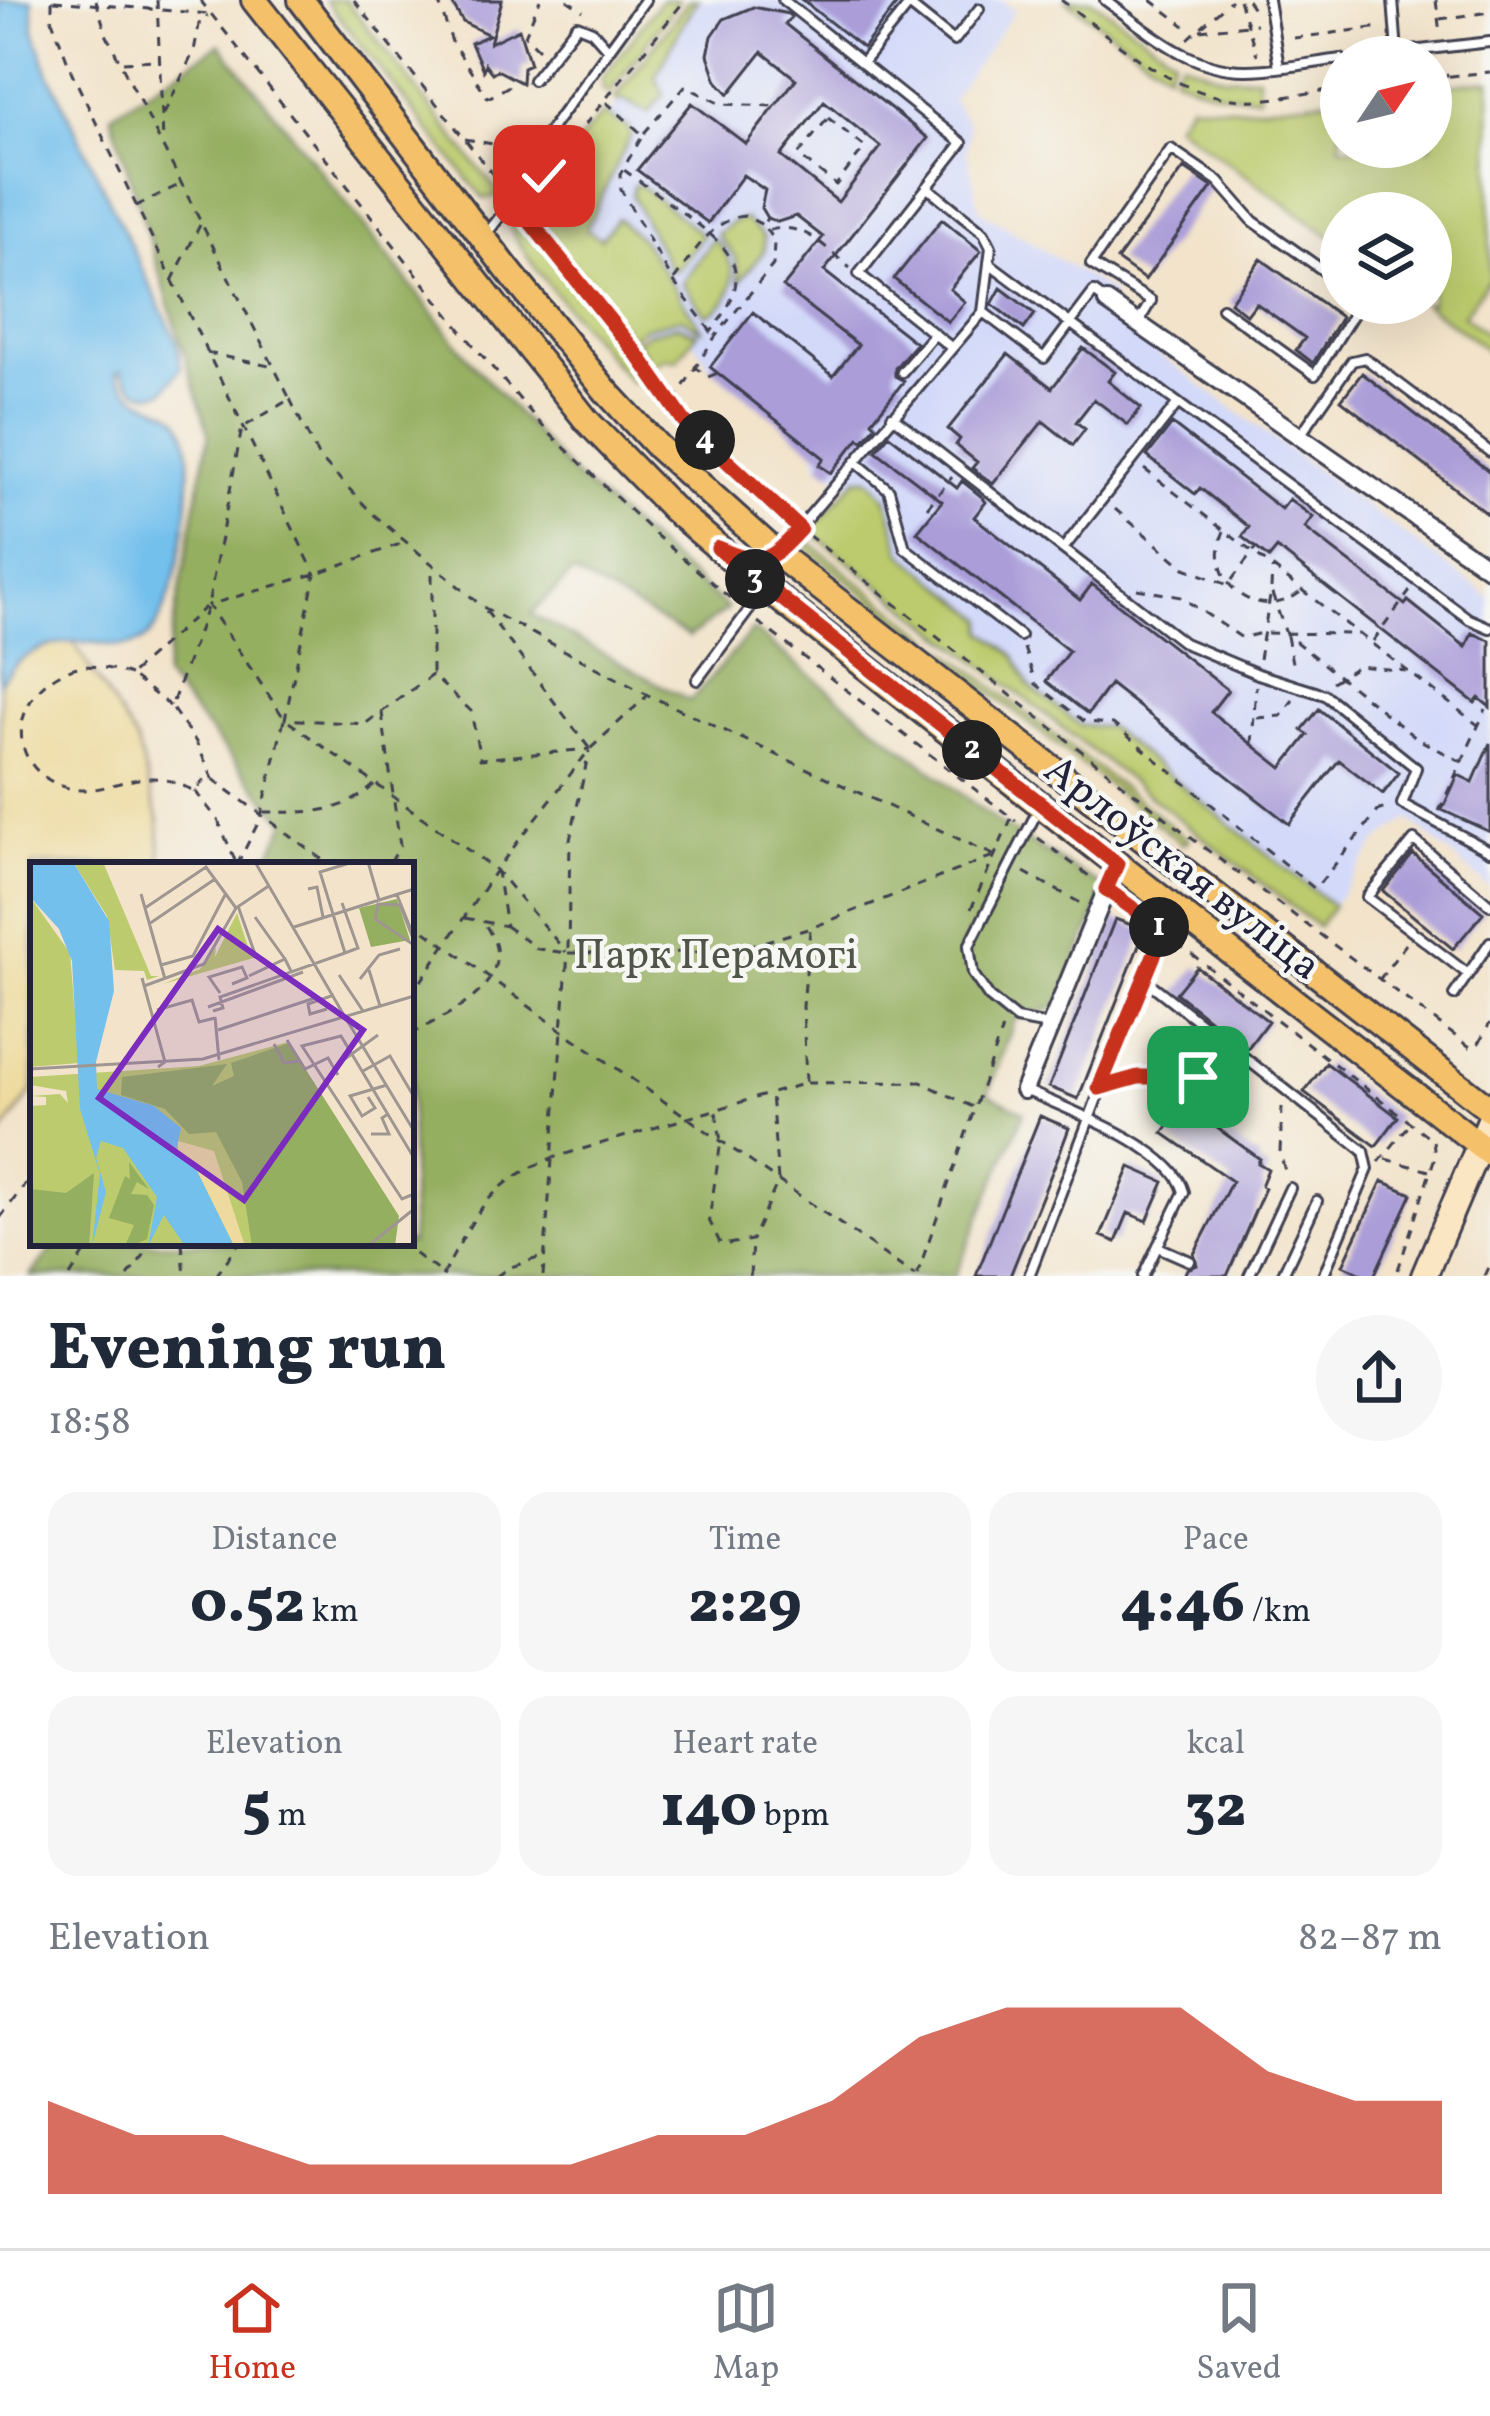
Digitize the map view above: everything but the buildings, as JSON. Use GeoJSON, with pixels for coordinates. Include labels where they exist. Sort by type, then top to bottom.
{"type":"FeatureCollection","features":[{"type":"Feature","properties":{"kind":"main road","name":"Арлоўская вуліца"},"geometry":{"type":"LineString","coordinates":[[254,0],[587,421],[673,509],[766,588],[1117,864],[1486,1139]]}},
{"type":"Feature","properties":{"kind":"main road","name":"Арлоўская вуліца"},"geometry":{"type":"LineString","coordinates":[[301,0],[477,240],[508,270],[658,448],[777,554],[1490,1109]]}},
{"type":"Feature","properties":{"kind":"main road"},"geometry":{"type":"LineString","coordinates":[[471,276],[473,267],[486,261],[508,270]]}},
{"type":"Feature","properties":{"kind":"main road"},"geometry":{"type":"LineString","coordinates":[[1424,1276],[1486,1139]]}},
{"type":"Feature","properties":{"kind":"street"},"geometry":{"type":"LineString","coordinates":[[1107,302],[1490,569]]}},
{"type":"Feature","properties":{"kind":"street"},"geometry":{"type":"LineString","coordinates":[[1024,1090],[1117,864]]}},
{"type":"Feature","properties":{"kind":"lane"},"geometry":{"type":"LineString","coordinates":[[477,240],[513,200],[537,148],[645,0]]}},
{"type":"Feature","properties":{"kind":"lane"},"geometry":{"type":"LineString","coordinates":[[783,0],[962,143],[859,274],[952,348]]}},
{"type":"Feature","properties":{"kind":"lane"},"geometry":{"type":"LineString","coordinates":[[1105,0],[1179,53],[1224,69],[1320,62]]}},
{"type":"Feature","properties":{"kind":"lane"},"geometry":{"type":"LineString","coordinates":[[1268,0],[1279,67]]}},
{"type":"Feature","properties":{"kind":"lane"},"geometry":{"type":"LineString","coordinates":[[1393,0],[1396,36]]}},
{"type":"Feature","properties":{"kind":"lane"},"geometry":{"type":"LineString","coordinates":[[862,63],[911,3],[954,41],[979,9]]}},
{"type":"Feature","properties":{"kind":"lane"},"geometry":{"type":"LineString","coordinates":[[533,80],[577,26],[592,31],[608,49]]}},
{"type":"Feature","properties":{"kind":"lane"},"geometry":{"type":"LineString","coordinates":[[1452,46],[1490,42]]}},
{"type":"Feature","properties":{"kind":"lane"},"geometry":{"type":"LineString","coordinates":[[1138,323],[1151,301],[1091,264],[1171,149],[1218,181],[1253,221],[1320,268]]}},
{"type":"Feature","properties":{"kind":"lane"},"geometry":{"type":"LineString","coordinates":[[718,548],[753,559],[777,554],[983,312],[991,247],[984,233],[927,187]]}},
{"type":"Feature","properties":{"kind":"lane"},"geometry":{"type":"LineString","coordinates":[[424,219],[451,237]]}},
{"type":"Feature","properties":{"kind":"lane"},"geometry":{"type":"LineString","coordinates":[[989,263],[1469,619],[1490,628]]}},
{"type":"Feature","properties":{"kind":"lane"},"geometry":{"type":"LineString","coordinates":[[983,312],[1044,358],[1094,292],[1107,302]]}},
{"type":"Feature","properties":{"kind":"lane"},"geometry":{"type":"LineString","coordinates":[[1222,308],[1315,375],[1347,324]]}},
{"type":"Feature","properties":{"kind":"lane"},"geometry":{"type":"LineString","coordinates":[[902,372],[934,334]]}},
{"type":"Feature","properties":{"kind":"lane"},"geometry":{"type":"LineString","coordinates":[[1300,436],[1352,361],[1365,358],[1490,452]]}},
{"type":"Feature","properties":{"kind":"lane"},"geometry":{"type":"LineString","coordinates":[[1064,549],[1178,403]]}},
{"type":"Feature","properties":{"kind":"lane"},"geometry":{"type":"LineString","coordinates":[[892,416],[1184,643],[1325,695],[1416,768],[1402,803],[1490,851]]}},
{"type":"Feature","properties":{"kind":"lane"},"geometry":{"type":"LineString","coordinates":[[857,463],[890,490],[905,548],[1020,636]]}},
{"type":"Feature","properties":{"kind":"lane"},"geometry":{"type":"LineString","coordinates":[[698,680],[766,588]]}},
{"type":"Feature","properties":{"kind":"lane"},"geometry":{"type":"LineString","coordinates":[[1041,805],[969,946],[973,974],[989,998],[1016,1018],[1050,1025]]}},
{"type":"Feature","properties":{"kind":"lane"},"geometry":{"type":"LineString","coordinates":[[1468,974],[1367,897],[1414,840],[1490,905]]}},
{"type":"Feature","properties":{"kind":"lane"},"geometry":{"type":"LineString","coordinates":[[1454,995],[1490,942]]}},
{"type":"Feature","properties":{"kind":"lane"},"geometry":{"type":"LineString","coordinates":[[1029,1276],[1143,978],[1364,1151],[1368,1169],[1323,1276]]}},
{"type":"Feature","properties":{"kind":"lane"},"geometry":{"type":"LineString","coordinates":[[1024,1090],[1133,1142],[1182,1182],[1184,1192],[1143,1276]]}},
{"type":"Feature","properties":{"kind":"lane"},"geometry":{"type":"LineString","coordinates":[[1250,1276],[1290,1188]]}},
{"type":"Feature","properties":{"kind":"lane"},"geometry":{"type":"LineString","coordinates":[[1282,1276],[1317,1201]]}},
{"type":"Feature","properties":{"kind":"lane"},"geometry":{"type":"LineString","coordinates":[[1158,1246],[1190,1261]]}},
{"type":"Feature","properties":{"kind":"path"},"geometry":{"type":"LineString","coordinates":[[164,116],[194,51],[200,20],[212,14],[52,0],[57,37],[134,207],[315,574],[261,814],[238,862]]}},
{"type":"Feature","properties":{"kind":"path"},"geometry":{"type":"LineString","coordinates":[[157,0],[163,144]]}},
{"type":"Feature","properties":{"kind":"path"},"geometry":{"type":"LineString","coordinates":[[354,0],[684,421],[800,529],[1198,843],[1470,1047],[1479,1043],[1490,1023]]}},
{"type":"Feature","properties":{"kind":"path"},"geometry":{"type":"LineString","coordinates":[[438,0],[452,42],[488,98],[514,83]]}},
{"type":"Feature","properties":{"kind":"path"},"geometry":{"type":"LineString","coordinates":[[540,0],[524,35],[540,50]]}},
{"type":"Feature","properties":{"kind":"path"},"geometry":{"type":"LineString","coordinates":[[568,0],[580,9]]}},
{"type":"Feature","properties":{"kind":"path"},"geometry":{"type":"LineString","coordinates":[[528,219],[544,176],[685,0]]}},
{"type":"Feature","properties":{"kind":"path"},"geometry":{"type":"LineString","coordinates":[[1150,0],[1185,26]]}},
{"type":"Feature","properties":{"kind":"path"},"geometry":{"type":"LineString","coordinates":[[1169,79],[1184,42],[1231,0]]}},
{"type":"Feature","properties":{"kind":"path"},"geometry":{"type":"LineString","coordinates":[[1240,0],[1258,58],[1264,57]]}},
{"type":"Feature","properties":{"kind":"path"},"geometry":{"type":"LineString","coordinates":[[1247,0],[1263,23]]}},
{"type":"Feature","properties":{"kind":"path"},"geometry":{"type":"LineString","coordinates":[[1259,0],[1263,23]]}},
{"type":"Feature","properties":{"kind":"path"},"geometry":{"type":"LineString","coordinates":[[1436,0],[1441,36]]}},
{"type":"Feature","properties":{"kind":"path"},"geometry":{"type":"LineString","coordinates":[[96,2],[120,62],[318,456],[404,542],[483,607],[648,695],[994,855],[1097,912]]}},
{"type":"Feature","properties":{"kind":"path"},"geometry":{"type":"LineString","coordinates":[[1199,12],[1210,20]]}},
{"type":"Feature","properties":{"kind":"path"},"geometry":{"type":"LineString","coordinates":[[1438,19],[1490,12]]}},
{"type":"Feature","properties":{"kind":"path"},"geometry":{"type":"LineString","coordinates":[[1198,30],[1263,23]]}},
{"type":"Feature","properties":{"kind":"path"},"geometry":{"type":"LineString","coordinates":[[1294,38],[1383,27]]}},
{"type":"Feature","properties":{"kind":"path"},"geometry":{"type":"LineString","coordinates":[[120,62],[157,60]]}},
{"type":"Feature","properties":{"kind":"path"},"geometry":{"type":"LineString","coordinates":[[1452,77],[1490,72]]}},
{"type":"Feature","properties":{"kind":"path"},"geometry":{"type":"LineString","coordinates":[[713,335],[673,281],[621,190],[623,169],[685,86],[721,104],[774,106]]}},
{"type":"Feature","properties":{"kind":"path"},"geometry":{"type":"LineString","coordinates":[[606,102],[644,135]]}},
{"type":"Feature","properties":{"kind":"path"},"geometry":{"type":"LineString","coordinates":[[828,118],[866,147],[836,185],[798,155],[813,137],[828,118]]}},
{"type":"Feature","properties":{"kind":"path"},"geometry":{"type":"LineString","coordinates":[[802,129],[813,137]]}},
{"type":"Feature","properties":{"kind":"path"},"geometry":{"type":"LineString","coordinates":[[465,139],[522,149]]}},
{"type":"Feature","properties":{"kind":"path"},"geometry":{"type":"LineString","coordinates":[[623,169],[710,233],[728,250],[736,274],[730,308],[673,404]]}},
{"type":"Feature","properties":{"kind":"path"},"geometry":{"type":"LineString","coordinates":[[134,207],[181,184]]}},
{"type":"Feature","properties":{"kind":"path"},"geometry":{"type":"LineString","coordinates":[[673,281],[710,233],[736,216],[756,218],[770,230],[773,265],[713,335]]}},
{"type":"Feature","properties":{"kind":"path"},"geometry":{"type":"LineString","coordinates":[[764,225],[767,218]]}},
{"type":"Feature","properties":{"kind":"path"},"geometry":{"type":"LineString","coordinates":[[171,284],[201,223]]}},
{"type":"Feature","properties":{"kind":"path"},"geometry":{"type":"LineString","coordinates":[[770,230],[794,226],[803,230],[851,269]]}},
{"type":"Feature","properties":{"kind":"path"},"geometry":{"type":"LineString","coordinates":[[205,353],[274,367]]}},
{"type":"Feature","properties":{"kind":"path"},"geometry":{"type":"LineString","coordinates":[[694,366],[708,377],[718,373]]}},
{"type":"Feature","properties":{"kind":"path"},"geometry":{"type":"LineString","coordinates":[[171,707],[208,605],[242,428],[290,399]]}},
{"type":"Feature","properties":{"kind":"path"},"geometry":{"type":"LineString","coordinates":[[1135,482],[1146,468],[1478,725]]}},
{"type":"Feature","properties":{"kind":"path"},"geometry":{"type":"LineString","coordinates":[[1113,508],[1186,568],[1228,585],[1246,599],[1275,604],[1303,590]]}},
{"type":"Feature","properties":{"kind":"path"},"geometry":{"type":"LineString","coordinates":[[1225,530],[1218,558],[1228,585]]}},
{"type":"Feature","properties":{"kind":"path"},"geometry":{"type":"LineString","coordinates":[[130,675],[208,605],[404,542]]}},
{"type":"Feature","properties":{"kind":"path"},"geometry":{"type":"LineString","coordinates":[[1228,585],[1254,550]]}},
{"type":"Feature","properties":{"kind":"path"},"geometry":{"type":"LineString","coordinates":[[1252,744],[1272,566]]}},
{"type":"Feature","properties":{"kind":"path"},"geometry":{"type":"LineString","coordinates":[[432,567],[432,675],[471,711],[480,759],[590,749]]}},
{"type":"Feature","properties":{"kind":"path"},"geometry":{"type":"LineString","coordinates":[[1129,587],[1181,597],[1242,638],[1261,633],[1361,634]]}},
{"type":"Feature","properties":{"kind":"path"},"geometry":{"type":"LineString","coordinates":[[1372,643],[1410,590]]}},
{"type":"Feature","properties":{"kind":"path"},"geometry":{"type":"LineString","coordinates":[[1255,718],[1281,716],[1297,694],[1286,634],[1271,591]]}},
{"type":"Feature","properties":{"kind":"path"},"geometry":{"type":"LineString","coordinates":[[208,605],[285,719],[496,870],[568,953]]}},
{"type":"Feature","properties":{"kind":"path"},"geometry":{"type":"LineString","coordinates":[[483,607],[590,749],[570,840],[568,953],[543,1276]]}},
{"type":"Feature","properties":{"kind":"path"},"geometry":{"type":"LineString","coordinates":[[1286,634],[1416,738],[1462,762]]}},
{"type":"Feature","properties":{"kind":"path"},"geometry":{"type":"LineString","coordinates":[[1020,636],[1036,684],[1085,722],[1113,724],[1315,889],[1379,810],[1402,803]]}},
{"type":"Feature","properties":{"kind":"path"},"geometry":{"type":"LineString","coordinates":[[1325,695],[1339,676],[1358,666],[1409,672]]}},
{"type":"Feature","properties":{"kind":"path"},"geometry":{"type":"LineString","coordinates":[[236,862],[218,820],[195,790],[153,777],[91,791],[50,781],[31,766],[20,743],[22,711],[31,693],[76,668],[109,668],[130,675],[171,707],[196,742],[213,779],[326,862]]}},
{"type":"Feature","properties":{"kind":"path"},"geometry":{"type":"LineString","coordinates":[[285,719],[365,724],[432,675]]}},
{"type":"Feature","properties":{"kind":"path"},"geometry":{"type":"LineString","coordinates":[[414,991],[496,870],[590,749],[648,695]]}},
{"type":"Feature","properties":{"kind":"path"},"geometry":{"type":"LineString","coordinates":[[1060,702],[1064,696]]}},
{"type":"Feature","properties":{"kind":"path"},"geometry":{"type":"LineString","coordinates":[[1439,812],[1486,709]]}},
{"type":"Feature","properties":{"kind":"path"},"geometry":{"type":"LineString","coordinates":[[382,712],[400,846],[391,862]]}},
{"type":"Feature","properties":{"kind":"path"},"geometry":{"type":"LineString","coordinates":[[195,790],[213,779]]}},
{"type":"Feature","properties":{"kind":"path"},"geometry":{"type":"LineString","coordinates":[[261,814],[324,813],[358,801],[376,783]]}},
{"type":"Feature","properties":{"kind":"path"},"geometry":{"type":"LineString","coordinates":[[997,808],[1433,1140],[1435,1157],[1396,1276]]}},
{"type":"Feature","properties":{"kind":"path"},"geometry":{"type":"LineString","coordinates":[[967,919],[1012,818]]}},
{"type":"Feature","properties":{"kind":"path"},"geometry":{"type":"LineString","coordinates":[[1191,852],[1198,843]]}},
{"type":"Feature","properties":{"kind":"path"},"geometry":{"type":"LineString","coordinates":[[465,917],[506,926],[538,949],[568,953],[728,952],[811,928],[994,855]]}},
{"type":"Feature","properties":{"kind":"path"},"geometry":{"type":"LineString","coordinates":[[496,870],[506,926]]}},
{"type":"Feature","properties":{"kind":"path"},"geometry":{"type":"LineString","coordinates":[[414,1032],[466,1004],[492,978],[496,948],[484,921]]}},
{"type":"Feature","properties":{"kind":"path"},"geometry":{"type":"LineString","coordinates":[[414,922],[916,1276],[1005,1021]]}},
{"type":"Feature","properties":{"kind":"path"},"geometry":{"type":"LineString","coordinates":[[806,1082],[803,1006],[811,928]]}},
{"type":"Feature","properties":{"kind":"path"},"geometry":{"type":"LineString","coordinates":[[1143,978],[1164,931]]}},
{"type":"Feature","properties":{"kind":"path"},"geometry":{"type":"LineString","coordinates":[[1378,981],[1414,933]]}},
{"type":"Feature","properties":{"kind":"path"},"geometry":{"type":"LineString","coordinates":[[1099,1088],[1138,1077],[1264,1073]]}},
{"type":"Feature","properties":{"kind":"path"},"geometry":{"type":"LineString","coordinates":[[404,1246],[443,1275],[490,1194],[517,1173],[806,1082],[921,1082],[975,1108]]}},
{"type":"Feature","properties":{"kind":"path"},"geometry":{"type":"LineString","coordinates":[[1283,1088],[1280,1152],[1290,1188]]}},
{"type":"Feature","properties":{"kind":"path"},"geometry":{"type":"LineString","coordinates":[[750,1276],[752,1240],[778,1181],[771,1092]]}},
{"type":"Feature","properties":{"kind":"path"},"geometry":{"type":"LineString","coordinates":[[715,1108],[721,1141],[709,1220],[722,1245],[752,1240]]}},
{"type":"Feature","properties":{"kind":"path"},"geometry":{"type":"LineString","coordinates":[[1368,1169],[1384,1159],[1412,1122]]}},
{"type":"Feature","properties":{"kind":"path"},"geometry":{"type":"LineString","coordinates":[[1435,1157],[1442,1162]]}},
{"type":"Feature","properties":{"kind":"path"},"geometry":{"type":"LineString","coordinates":[[1384,1159],[1430,1172]]}},
{"type":"Feature","properties":{"kind":"path"},"geometry":{"type":"LineString","coordinates":[[0,1218],[30,1178]]}},
{"type":"Feature","properties":{"kind":"path"},"geometry":{"type":"LineString","coordinates":[[70,1276],[89,1246]]}},
{"type":"Feature","properties":{"kind":"path"},"geometry":{"type":"LineString","coordinates":[[128,1276],[145,1255],[132,1246]]}},
{"type":"Feature","properties":{"kind":"path"},"geometry":{"type":"LineString","coordinates":[[182,1246],[185,1276]]}},
{"type":"Feature","properties":{"kind":"path"},"geometry":{"type":"LineString","coordinates":[[216,1276],[237,1246]]}},
{"type":"Feature","properties":{"kind":"path"},"geometry":{"type":"LineString","coordinates":[[497,1276],[544,1256]]}},
{"type":"Feature","properties":{"kind":"path"},"geometry":{"type":"LineString","coordinates":[[1485,1276],[1490,1265]]}},
{"type":"Feature","properties":{"kind":"shaded area"},"geometry":{"type":"Polygon","coordinates":[[[698,0],[1002,0],[1015,11],[952,99],[969,125],[967,153],[980,210],[1114,294],[1101,312],[1490,597],[1490,888],[1409,819],[1379,840],[1318,927],[848,564],[865,493],[817,463],[816,452],[710,367],[688,333],[651,342],[551,214],[551,177],[614,108],[698,0]]]}},
{"type":"Feature","properties":{"kind":"green space"},"geometry":{"type":"Polygon","coordinates":[[[325,0],[346,0],[500,195],[484,199],[325,0]]]}},
{"type":"Feature","properties":{"kind":"green space"},"geometry":{"type":"Polygon","coordinates":[[[661,0],[679,0],[609,94],[602,78],[661,0]]]}},
{"type":"Feature","properties":{"kind":"green space"},"geometry":{"type":"Polygon","coordinates":[[[689,0],[698,0],[655,77],[664,94],[648,113],[622,99],[619,102],[615,98],[689,0]]]}},
{"type":"Feature","properties":{"kind":"green space"},"geometry":{"type":"Polygon","coordinates":[[[1066,0],[1092,0],[1174,57],[1167,72],[1066,0]]]}},
{"type":"Feature","properties":{"kind":"green space","name":"Парк Перамогі"},"geometry":{"type":"Polygon","coordinates":[[[220,44],[478,370],[573,475],[728,609],[689,637],[573,573],[531,614],[690,701],[753,630],[997,822],[1106,889],[1057,1007],[1015,1019],[988,1094],[1024,1112],[955,1276],[31,1276],[55,1246],[414,1246],[414,862],[266,862],[286,823],[164,677],[209,434],[111,115],[220,44]]]}},
{"type":"Feature","properties":{"kind":"green space"},"geometry":{"type":"Polygon","coordinates":[[[1181,61],[1225,77],[1258,76],[1259,96],[1226,94],[1183,80],[1173,75],[1181,61]]]}},
{"type":"Feature","properties":{"kind":"green space"},"geometry":{"type":"Polygon","coordinates":[[[1490,80],[1490,284],[1463,315],[1490,336],[1490,352],[1452,324],[1452,192],[1320,192],[1320,229],[1175,124],[1190,103],[1244,108],[1320,100],[1320,168],[1452,168],[1452,85],[1490,80]]]}},
{"type":"Feature","properties":{"kind":"green space"},"geometry":{"type":"Polygon","coordinates":[[[603,113],[628,128],[631,135],[586,229],[601,239],[617,218],[643,241],[703,331],[681,318],[644,328],[631,338],[533,215],[548,178],[603,113]]]}},
{"type":"Feature","properties":{"kind":"green space"},"geometry":{"type":"Polygon","coordinates":[[[634,185],[703,235],[676,271],[670,269],[632,196],[634,185]]]}},
{"type":"Feature","properties":{"kind":"green space"},"geometry":{"type":"Polygon","coordinates":[[[515,212],[653,380],[631,382],[561,301],[514,234],[509,220],[515,212]]]}},
{"type":"Feature","properties":{"kind":"green space"},"geometry":{"type":"Polygon","coordinates":[[[745,219],[764,237],[764,251],[739,282],[736,258],[717,234],[745,219]]]}},
{"type":"Feature","properties":{"kind":"green space"},"geometry":{"type":"Polygon","coordinates":[[[713,239],[728,258],[732,280],[725,301],[706,315],[682,283],[713,239]]]}},
{"type":"Feature","properties":{"kind":"green space"},"geometry":{"type":"Polygon","coordinates":[[[678,325],[697,333],[677,360],[664,358],[653,366],[636,341],[678,325]]]}},
{"type":"Feature","properties":{"kind":"green space"},"geometry":{"type":"Polygon","coordinates":[[[857,478],[869,478],[887,498],[902,553],[985,619],[984,631],[1015,656],[1029,686],[1080,725],[1108,727],[1333,906],[1318,927],[815,535],[817,524],[857,478]]]}},
{"type":"Feature","properties":{"kind":"green space"},"geometry":{"type":"Polygon","coordinates":[[[805,538],[1189,840],[1183,844],[808,550],[805,538]]]}},
{"type":"Feature","properties":{"kind":"sand"},"geometry":{"type":"Polygon","coordinates":[[[73,641],[136,741],[159,821],[161,862],[30,862],[30,1094],[0,1137],[0,683],[14,666],[51,645],[73,641]]]}},
{"type":"Feature","properties":{"kind":"water"},"geometry":{"type":"Polygon","coordinates":[[[0,0],[32,0],[34,30],[49,74],[177,342],[181,368],[164,391],[144,393],[121,370],[116,373],[134,395],[178,419],[188,448],[189,475],[175,575],[155,628],[131,645],[69,642],[42,648],[19,662],[0,683],[0,0]]]}},
{"type":"Feature","properties":{"kind":"route"},"geometry":{"type":"LineString","coordinates":[[544,176],[528,219],[640,358],[684,421],[800,529],[765,560],[718,548],[1117,864],[1106,889],[1164,931],[1099,1088],[1138,1077],[1198,1077]]}}]}
